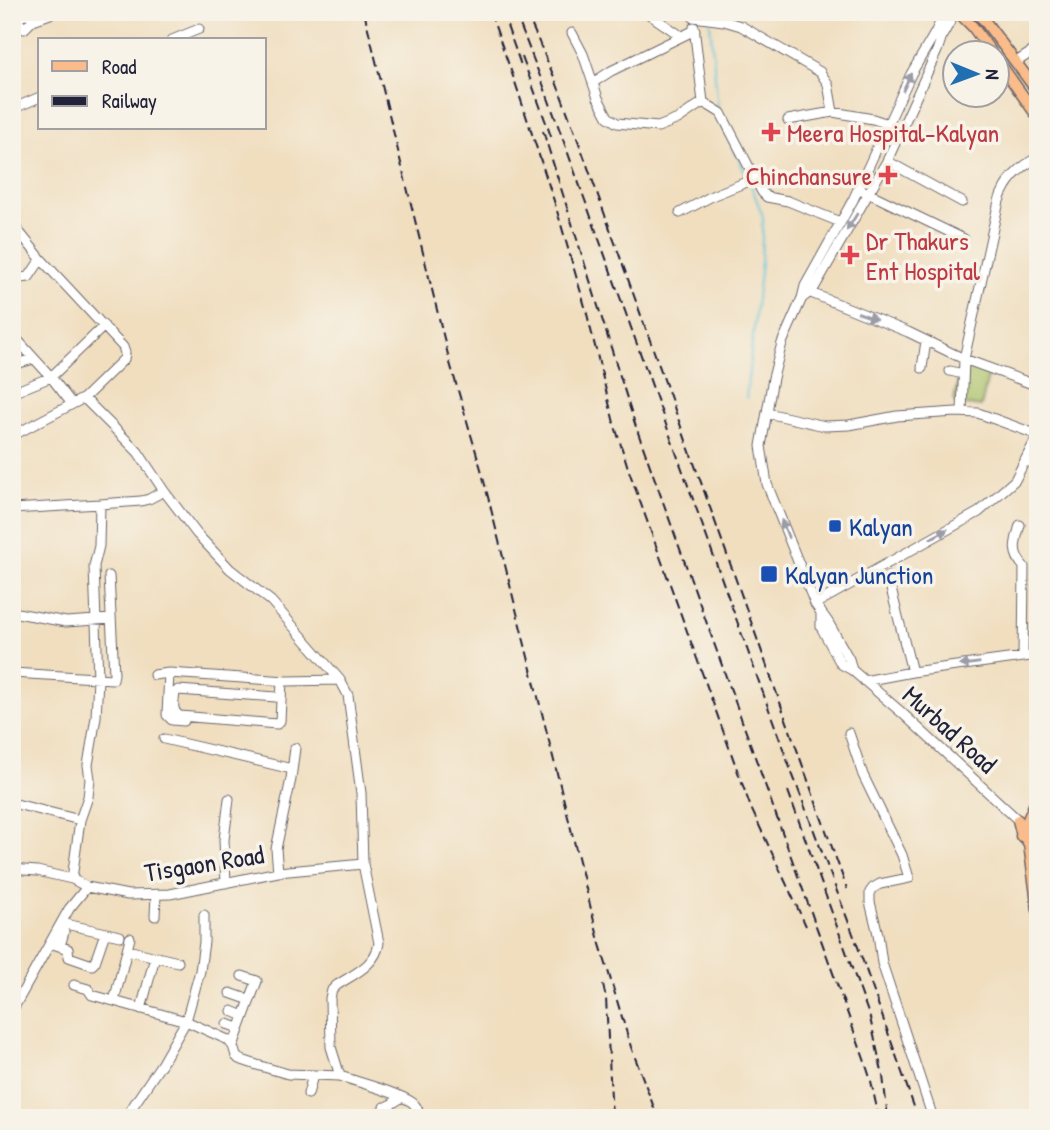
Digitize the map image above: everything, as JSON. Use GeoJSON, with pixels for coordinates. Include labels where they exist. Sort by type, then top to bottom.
{"type":"FeatureCollection","features":[{"type":"Feature","properties":{"kind":"main road"},"geometry":{"type":"LineString","coordinates":[[955,12],[974,27],[981,38]]}},
{"type":"Feature","properties":{"kind":"main road"},"geometry":{"type":"LineString","coordinates":[[976,12],[1038,92]]}},
{"type":"Feature","properties":{"kind":"main road"},"geometry":{"type":"LineString","coordinates":[[1012,81],[1038,117]]}},
{"type":"Feature","properties":{"kind":"main road"},"geometry":{"type":"LineString","coordinates":[[1038,796],[1028,837],[1038,910]]}},
{"type":"Feature","properties":{"kind":"main road"},"geometry":{"type":"LineString","coordinates":[[1028,837],[1038,814]]}},
{"type":"Feature","properties":{"kind":"street"},"geometry":{"type":"LineString","coordinates":[[32,12],[14,19],[24,29],[33,20],[50,15]]}},
{"type":"Feature","properties":{"kind":"street"},"geometry":{"type":"LineString","coordinates":[[646,12],[681,36]]}},
{"type":"Feature","properties":{"kind":"street","name":"Murbad Road"},"geometry":{"type":"LineString","coordinates":[[945,12],[911,74],[782,343],[761,446],[767,484],[821,614],[821,627],[841,664],[852,670],[901,712],[1028,837]]}},
{"type":"Feature","properties":{"kind":"street","name":"Murbad Road"},"geometry":{"type":"LineString","coordinates":[[805,293],[813,290],[887,161],[955,12]]}},
{"type":"Feature","properties":{"kind":"street"},"geometry":{"type":"LineString","coordinates":[[706,104],[695,30],[696,16],[741,26],[820,72],[828,84],[833,112]]}},
{"type":"Feature","properties":{"kind":"street"},"geometry":{"type":"LineString","coordinates":[[177,38],[199,29]]}},
{"type":"Feature","properties":{"kind":"street"},"geometry":{"type":"LineString","coordinates":[[594,82],[695,30]]}},
{"type":"Feature","properties":{"kind":"street"},"geometry":{"type":"LineString","coordinates":[[572,33],[583,54],[598,98],[608,117],[617,123],[658,127],[676,116],[706,104]]}},
{"type":"Feature","properties":{"kind":"street"},"geometry":{"type":"LineString","coordinates":[[1016,62],[1038,48]]}},
{"type":"Feature","properties":{"kind":"street"},"geometry":{"type":"LineString","coordinates":[[12,109],[38,98]]}},
{"type":"Feature","properties":{"kind":"street"},"geometry":{"type":"LineString","coordinates":[[706,104],[721,113],[754,179],[767,197],[788,201],[839,222]]}},
{"type":"Feature","properties":{"kind":"street"},"geometry":{"type":"LineString","coordinates":[[788,120],[833,112],[888,124]]}},
{"type":"Feature","properties":{"kind":"street"},"geometry":{"type":"LineString","coordinates":[[962,412],[964,359],[1002,194],[1014,175],[1025,164],[1038,157]]}},
{"type":"Feature","properties":{"kind":"street"},"geometry":{"type":"LineString","coordinates":[[887,161],[962,202]]}},
{"type":"Feature","properties":{"kind":"street"},"geometry":{"type":"LineString","coordinates":[[680,212],[754,179]]}},
{"type":"Feature","properties":{"kind":"street"},"geometry":{"type":"LineString","coordinates":[[858,188],[964,239]]}},
{"type":"Feature","properties":{"kind":"street"},"geometry":{"type":"LineString","coordinates":[[12,224],[125,352],[124,359],[84,398],[12,436]]}},
{"type":"Feature","properties":{"kind":"street"},"geometry":{"type":"LineString","coordinates":[[12,279],[29,277],[41,259]]}},
{"type":"Feature","properties":{"kind":"street"},"geometry":{"type":"LineString","coordinates":[[805,293],[964,359],[1038,386]]}},
{"type":"Feature","properties":{"kind":"street"},"geometry":{"type":"LineString","coordinates":[[12,393],[51,377],[104,326]]}},
{"type":"Feature","properties":{"kind":"street"},"geometry":{"type":"LineString","coordinates":[[14,335],[72,404]]}},
{"type":"Feature","properties":{"kind":"street"},"geometry":{"type":"LineString","coordinates":[[922,368],[926,341]]}},
{"type":"Feature","properties":{"kind":"street"},"geometry":{"type":"LineString","coordinates":[[12,366],[31,355]]}},
{"type":"Feature","properties":{"kind":"street"},"geometry":{"type":"LineString","coordinates":[[950,371],[963,374]]}},
{"type":"Feature","properties":{"kind":"street"},"geometry":{"type":"LineString","coordinates":[[84,398],[138,452],[197,534],[230,569],[271,601],[340,680],[348,695],[361,793],[363,864],[379,943],[372,962],[332,989],[331,1047],[340,1076]]}},
{"type":"Feature","properties":{"kind":"street"},"geometry":{"type":"LineString","coordinates":[[766,414],[837,426],[897,416],[978,413],[1038,435],[1015,480],[979,512],[815,604]]}},
{"type":"Feature","properties":{"kind":"street"},"geometry":{"type":"LineString","coordinates":[[1025,461],[1038,464]]}},
{"type":"Feature","properties":{"kind":"street"},"geometry":{"type":"LineString","coordinates":[[12,509],[141,501],[164,491]]}},
{"type":"Feature","properties":{"kind":"street"},"geometry":{"type":"LineString","coordinates":[[72,879],[80,820],[88,797],[88,765],[96,717],[93,566],[99,546],[100,504]]}},
{"type":"Feature","properties":{"kind":"street"},"geometry":{"type":"LineString","coordinates":[[1020,525],[1014,548],[1017,559],[1024,567],[1023,657]]}},
{"type":"Feature","properties":{"kind":"street"},"geometry":{"type":"LineString","coordinates":[[12,673],[111,680],[114,677],[109,576]]}},
{"type":"Feature","properties":{"kind":"street"},"geometry":{"type":"LineString","coordinates":[[888,577],[912,671]]}},
{"type":"Feature","properties":{"kind":"street"},"geometry":{"type":"LineString","coordinates":[[12,612],[66,622],[111,619]]}},
{"type":"Feature","properties":{"kind":"street"},"geometry":{"type":"LineString","coordinates":[[864,681],[912,671],[1038,655]]}},
{"type":"Feature","properties":{"kind":"street"},"geometry":{"type":"LineString","coordinates":[[154,675],[169,673],[284,681],[340,680]]}},
{"type":"Feature","properties":{"kind":"street"},"geometry":{"type":"LineString","coordinates":[[169,673],[167,715],[172,720],[266,728],[281,728],[284,725],[284,681]]}},
{"type":"Feature","properties":{"kind":"street"},"geometry":{"type":"LineString","coordinates":[[276,697],[178,690],[174,693],[174,710],[180,716],[277,724],[280,721],[284,681]]}},
{"type":"Feature","properties":{"kind":"street"},"geometry":{"type":"LineString","coordinates":[[849,733],[863,775],[902,855],[909,878],[873,888],[870,902],[883,963],[933,1118]]}},
{"type":"Feature","properties":{"kind":"street"},"geometry":{"type":"LineString","coordinates":[[164,739],[292,769]]}},
{"type":"Feature","properties":{"kind":"street"},"geometry":{"type":"LineString","coordinates":[[278,872],[276,849],[295,748]]}},
{"type":"Feature","properties":{"kind":"street"},"geometry":{"type":"LineString","coordinates":[[226,883],[223,840],[229,799]]}},
{"type":"Feature","properties":{"kind":"street"},"geometry":{"type":"LineString","coordinates":[[12,803],[80,820]]}},
{"type":"Feature","properties":{"kind":"street","name":"Tisgaon Road"},"geometry":{"type":"LineString","coordinates":[[12,869],[72,879],[87,887],[128,895],[156,895],[278,872],[363,864]]}},
{"type":"Feature","properties":{"kind":"street"},"geometry":{"type":"LineString","coordinates":[[12,1011],[55,945],[69,909],[87,887]]}},
{"type":"Feature","properties":{"kind":"street"},"geometry":{"type":"LineString","coordinates":[[155,916],[156,895]]}},
{"type":"Feature","properties":{"kind":"street"},"geometry":{"type":"LineString","coordinates":[[125,1118],[186,1021],[200,971],[204,915]]}},
{"type":"Feature","properties":{"kind":"street"},"geometry":{"type":"LineString","coordinates":[[63,928],[125,937],[127,950],[114,1001]]}},
{"type":"Feature","properties":{"kind":"street"},"geometry":{"type":"LineString","coordinates":[[55,945],[68,949],[69,957],[92,965],[105,933]]}},
{"type":"Feature","properties":{"kind":"street"},"geometry":{"type":"LineString","coordinates":[[127,950],[178,962]]}},
{"type":"Feature","properties":{"kind":"street"},"geometry":{"type":"LineString","coordinates":[[141,1009],[155,957]]}},
{"type":"Feature","properties":{"kind":"street"},"geometry":{"type":"LineString","coordinates":[[233,1046],[257,980],[242,976]]}},
{"type":"Feature","properties":{"kind":"street"},"geometry":{"type":"LineString","coordinates":[[74,985],[88,989],[92,995],[186,1021],[228,1040],[239,1059],[288,1074],[340,1076],[402,1097],[414,1104],[420,1118]]}},
{"type":"Feature","properties":{"kind":"street"},"geometry":{"type":"LineString","coordinates":[[230,993],[260,1008]]}},
{"type":"Feature","properties":{"kind":"street"},"geometry":{"type":"LineString","coordinates":[[232,1011],[244,1016]]}},
{"type":"Feature","properties":{"kind":"street"},"geometry":{"type":"LineString","coordinates":[[227,1024],[239,1028]]}},
{"type":"Feature","properties":{"kind":"street"},"geometry":{"type":"LineString","coordinates":[[308,1094],[313,1075]]}},
{"type":"Feature","properties":{"kind":"street"},"geometry":{"type":"LineString","coordinates":[[371,1118],[402,1097]]}},
{"type":"Feature","properties":{"kind":"street"},"geometry":{"type":"LineString","coordinates":[[384,1107],[387,1118]]}},
{"type":"Feature","properties":{"kind":"green space"},"geometry":{"type":"Polygon","coordinates":[[[962,362],[989,372],[981,407],[957,404],[954,401],[962,362]]]}},
{"type":"Feature","properties":{"kind":"waterway"},"geometry":{"type":"LineString","coordinates":[[710,23],[718,108]]}},
{"type":"Feature","properties":{"kind":"waterway"},"geometry":{"type":"LineString","coordinates":[[718,117],[748,178]]}},
{"type":"Feature","properties":{"kind":"waterway"},"geometry":{"type":"LineString","coordinates":[[746,398],[761,262],[763,217],[751,185]]}},
{"type":"Feature","properties":{"kind":"railway"},"geometry":{"type":"LineString","coordinates":[[364,12],[450,363],[481,469],[599,941],[631,1047],[658,1118]]}},
{"type":"Feature","properties":{"kind":"railway"},"geometry":{"type":"LineString","coordinates":[[490,12],[555,204],[629,471],[751,808],[806,926]]}},
{"type":"Feature","properties":{"kind":"railway"},"geometry":{"type":"LineString","coordinates":[[502,12],[522,68]]}},
{"type":"Feature","properties":{"kind":"railway"},"geometry":{"type":"LineString","coordinates":[[515,12],[858,947],[918,1118]]}},
{"type":"Feature","properties":{"kind":"railway"},"geometry":{"type":"LineString","coordinates":[[526,12],[582,151],[847,889]]}},
{"type":"Feature","properties":{"kind":"railway"},"geometry":{"type":"LineString","coordinates":[[522,57],[552,139]]}},
{"type":"Feature","properties":{"kind":"railway"},"geometry":{"type":"LineString","coordinates":[[543,131],[636,427],[864,1059],[879,1118]]}},
{"type":"Feature","properties":{"kind":"railway"},"geometry":{"type":"LineString","coordinates":[[788,791],[870,1018],[883,1076],[888,1118]]}},
{"type":"Feature","properties":{"kind":"railway"},"geometry":{"type":"LineString","coordinates":[[603,985],[606,998],[612,1118]]}},
{"type":"Feature","properties":{"kind":"place","name":"Meera Hospital-Kalyan"},"geometry":{"type":"Point","coordinates":[771,132]}},
{"type":"Feature","properties":{"kind":"place","name":"Chinchansure"},"geometry":{"type":"Point","coordinates":[888,175]}},
{"type":"Feature","properties":{"kind":"place","name":"Dr Thakurs Ent Hospital"},"geometry":{"type":"Point","coordinates":[850,255]}},
{"type":"Feature","properties":{"kind":"place","name":"Kalyan"},"geometry":{"type":"Point","coordinates":[835,526]}},
{"type":"Feature","properties":{"kind":"place","name":"Kalyan Junction"},"geometry":{"type":"Point","coordinates":[769,574]}}]}
